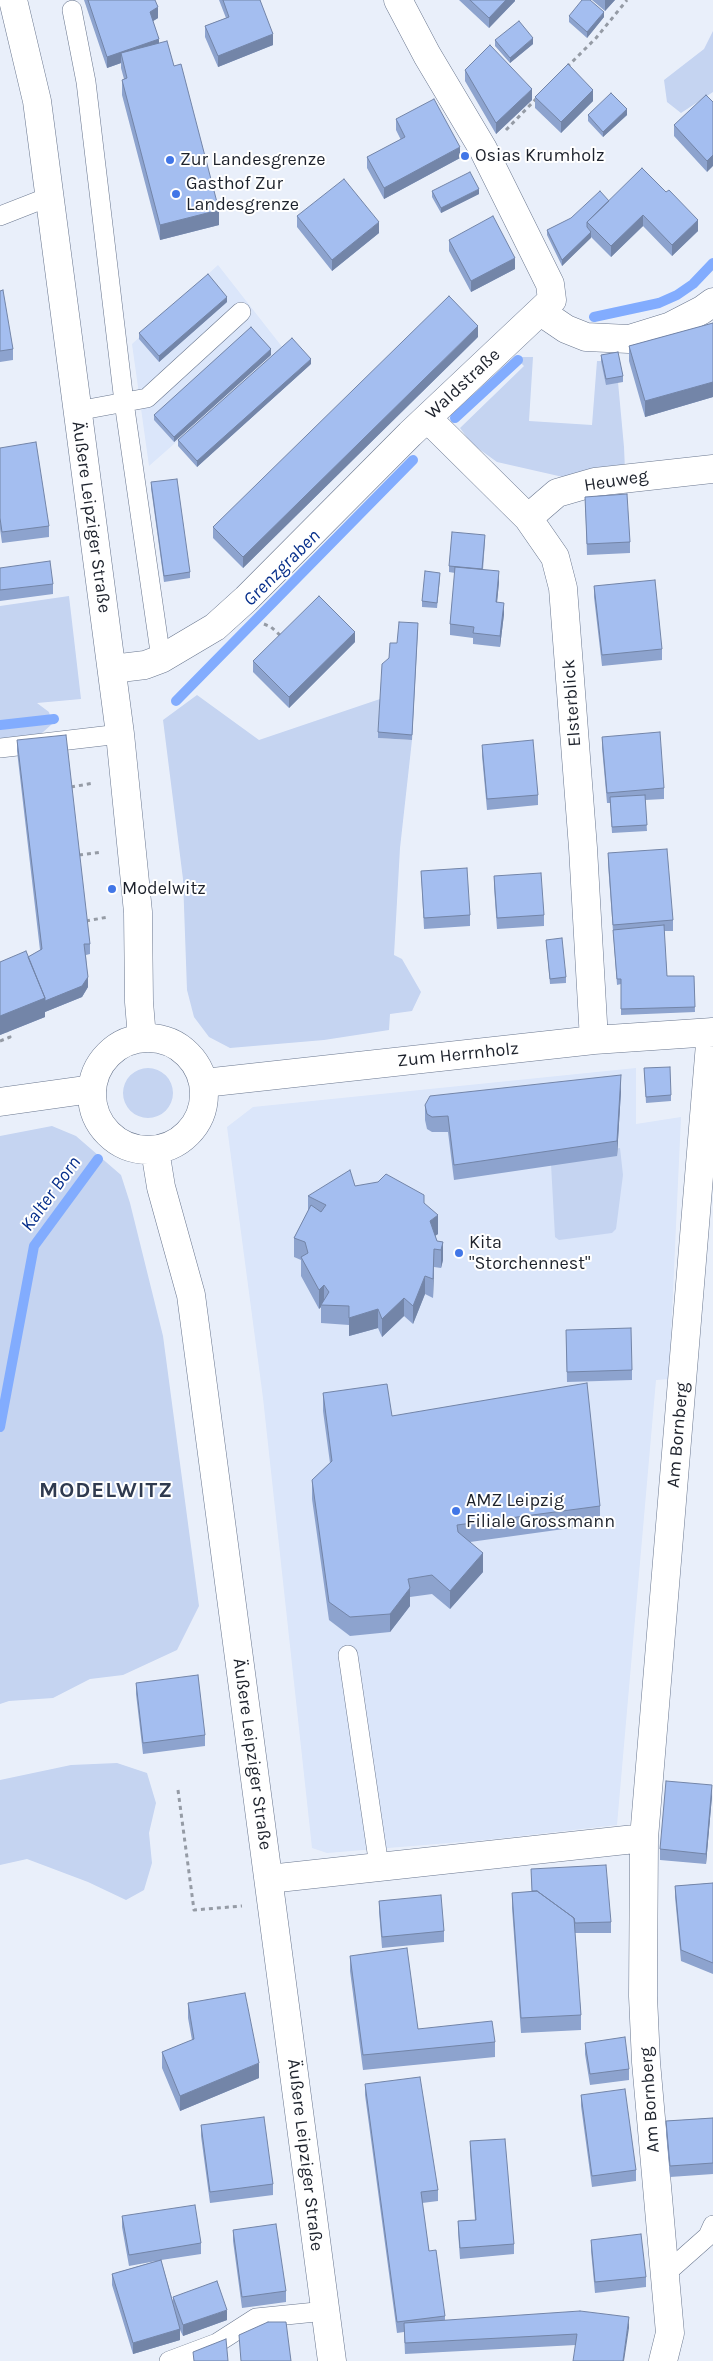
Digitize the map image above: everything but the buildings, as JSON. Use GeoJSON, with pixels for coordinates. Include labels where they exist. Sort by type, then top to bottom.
{"type":"FeatureCollection","features":[{"type":"Feature","properties":{"kind":"street","name":"Äußere Leipziger Straße"},"geometry":{"type":"LineString","coordinates":[[13,0],[37,101],[112,669],[138,912],[139,1002],[142,1038]]}},
{"type":"Feature","properties":{"kind":"street","name":"Waldstraße"},"geometry":{"type":"LineString","coordinates":[[112,669],[145,665],[161,659],[215,626],[246,599],[427,418],[552,300],[550,284],[482,148],[398,0]]}},
{"type":"Feature","properties":{"kind":"street"},"geometry":{"type":"LineString","coordinates":[[541,312],[566,329],[586,337],[629,339],[671,326],[713,302]]}},
{"type":"Feature","properties":{"kind":"street","name":"Elsterblick"},"geometry":{"type":"LineString","coordinates":[[427,418],[528,518],[555,557],[563,588],[583,848],[594,1040]]}},
{"type":"Feature","properties":{"kind":"street","name":"Heuweg"},"geometry":{"type":"LineString","coordinates":[[528,518],[557,493],[595,482],[713,469]]}},
{"type":"Feature","properties":{"kind":"street","name":"Zum Herrnholz"},"geometry":{"type":"LineString","coordinates":[[204,1083],[594,1040],[712,1032]]}},
{"type":"Feature","properties":{"kind":"street","name":"Am Bornberg"},"geometry":{"type":"LineString","coordinates":[[663,2361],[670,2334],[646,2062],[643,1996],[644,1838],[712,1032]]}},
{"type":"Feature","properties":{"kind":"street"},"geometry":{"type":"LineString","coordinates":[[142,1038],[158,1038],[174,1044],[188,1054],[198,1067],[204,1083],[204,1102],[199,1119],[188,1134],[173,1145],[155,1150],[139,1150],[123,1144],[109,1135],[99,1121],[93,1106],[92,1089],[97,1070],[108,1054],[123,1043],[142,1038]]}},
{"type":"Feature","properties":{"kind":"street"},"geometry":{"type":"LineString","coordinates":[[0,1102],[92,1089]]}},
{"type":"Feature","properties":{"kind":"street","name":"Äußere Leipziger Straße"},"geometry":{"type":"LineString","coordinates":[[155,1150],[161,1187],[191,1295],[332,2361]]}},
{"type":"Feature","properties":{"kind":"street"},"geometry":{"type":"LineString","coordinates":[[271,1892],[379,1866],[644,1838]]}},
{"type":"Feature","properties":{"kind":"lane"},"geometry":{"type":"LineString","coordinates":[[72,10],[86,82],[124,402],[161,659]]}},
{"type":"Feature","properties":{"kind":"lane"},"geometry":{"type":"LineString","coordinates":[[0,216],[51,196]]}},
{"type":"Feature","properties":{"kind":"lane"},"geometry":{"type":"LineString","coordinates":[[77,411],[147,398],[240,312]]}},
{"type":"Feature","properties":{"kind":"lane"},"geometry":{"type":"LineString","coordinates":[[0,748],[120,734]]}},
{"type":"Feature","properties":{"kind":"lane"},"geometry":{"type":"LineString","coordinates":[[348,1656],[379,1866]]}},
{"type":"Feature","properties":{"kind":"lane"},"geometry":{"type":"LineString","coordinates":[[664,2275],[708,2236],[713,2225]]}},
{"type":"Feature","properties":{"kind":"lane"},"geometry":{"type":"LineString","coordinates":[[169,2361],[217,2343],[256,2318],[326,2311]]}},
{"type":"Feature","properties":{"kind":"path"},"geometry":{"type":"LineString","coordinates":[[563,72],[596,38],[626,0]]}},
{"type":"Feature","properties":{"kind":"path"},"geometry":{"type":"LineString","coordinates":[[482,148],[496,140],[543,92]]}},
{"type":"Feature","properties":{"kind":"path"},"geometry":{"type":"LineString","coordinates":[[260,623],[271,627],[285,640]]}},
{"type":"Feature","properties":{"kind":"path"},"geometry":{"type":"LineString","coordinates":[[0,1041],[10,1037],[8,1032]]}},
{"type":"Feature","properties":{"kind":"path"},"geometry":{"type":"LineString","coordinates":[[178,1790],[194,1910],[271,1892]]}},
{"type":"Feature","properties":{"kind":"shaded area"},"geometry":{"type":"Polygon","coordinates":[[[713,31],[713,92],[681,113],[667,102],[664,80],[704,49],[713,31]]]}},
{"type":"Feature","properties":{"kind":"shaded area"},"geometry":{"type":"Polygon","coordinates":[[[218,265],[283,348],[149,466],[132,344],[218,265]]]}},
{"type":"Feature","properties":{"kind":"shaded area"},"geometry":{"type":"Polygon","coordinates":[[[515,357],[533,357],[529,421],[592,425],[597,361],[601,361],[618,382],[625,470],[563,477],[497,462],[472,444],[460,428],[524,366],[515,357]]]}},
{"type":"Feature","properties":{"kind":"shaded area"},"geometry":{"type":"Polygon","coordinates":[[[69,596],[81,699],[37,703],[49,712],[52,724],[41,734],[0,740],[0,606],[69,596]]]}},
{"type":"Feature","properties":{"kind":"shaded area"},"geometry":{"type":"Polygon","coordinates":[[[197,695],[259,740],[380,699],[378,738],[412,740],[400,848],[394,955],[402,959],[421,992],[412,1011],[390,1014],[389,1030],[324,1040],[230,1048],[209,1037],[194,1017],[187,990],[183,879],[163,720],[197,695]]]}},
{"type":"Feature","properties":{"kind":"shaded area"},"geometry":{"type":"Polygon","coordinates":[[[148,1068],[158,1070],[166,1075],[171,1083],[173,1093],[171,1103],[166,1111],[158,1116],[148,1118],[138,1116],[130,1111],[125,1103],[123,1093],[125,1083],[130,1075],[138,1070],[148,1068]]]}},
{"type":"Feature","properties":{"kind":"shaded area"},"geometry":{"type":"Polygon","coordinates":[[[636,1068],[636,1124],[681,1117],[669,1379],[656,1380],[617,1825],[486,1840],[327,1853],[312,1848],[263,1398],[227,1127],[253,1107],[636,1068]]]}},
{"type":"Feature","properties":{"kind":"shaded area"},"geometry":{"type":"Polygon","coordinates":[[[52,1126],[76,1136],[121,1175],[130,1203],[163,1336],[199,1606],[177,1650],[123,1675],[90,1679],[53,1698],[9,1701],[0,1704],[0,1136],[52,1126]]]}},
{"type":"Feature","properties":{"kind":"shaded area"},"geometry":{"type":"Polygon","coordinates":[[[620,1148],[623,1175],[616,1229],[612,1233],[559,1240],[555,1237],[551,1164],[556,1158],[620,1148]]]}},
{"type":"Feature","properties":{"kind":"shaded area"},"geometry":{"type":"Polygon","coordinates":[[[117,1763],[147,1773],[156,1803],[149,1833],[152,1863],[144,1890],[126,1900],[88,1882],[27,1859],[0,1865],[0,1780],[71,1765],[117,1763]]]}},
{"type":"Feature","properties":{"kind":"waterway","name":"Grenzgraben"},"geometry":{"type":"LineString","coordinates":[[594,317],[659,303],[677,295],[693,284],[713,263]]}},
{"type":"Feature","properties":{"kind":"waterway","name":"Grenzgraben"},"geometry":{"type":"LineString","coordinates":[[455,418],[518,360]]}},
{"type":"Feature","properties":{"kind":"waterway","name":"Grenzgraben"},"geometry":{"type":"LineString","coordinates":[[176,701],[413,460]]}},
{"type":"Feature","properties":{"kind":"waterway","name":"Grenzgraben"},"geometry":{"type":"LineString","coordinates":[[0,725],[54,719]]}},
{"type":"Feature","properties":{"kind":"waterway","name":"Kalter Born"},"geometry":{"type":"LineString","coordinates":[[0,1427],[34,1246],[98,1159]]}},
{"type":"Feature","properties":{"kind":"place","name":"Osias Krumholz"},"geometry":{"type":"Point","coordinates":[465,156]}},
{"type":"Feature","properties":{"kind":"place","name":"Zur Landesgrenze"},"geometry":{"type":"Point","coordinates":[170,160]}},
{"type":"Feature","properties":{"kind":"place","name":"Gasthof Zur Landesgrenze"},"geometry":{"type":"Point","coordinates":[176,194]}},
{"type":"Feature","properties":{"kind":"place","name":"Modelwitz"},"geometry":{"type":"Point","coordinates":[112,889]}},
{"type":"Feature","properties":{"kind":"place","name":"Kita \"Storchennest\""},"geometry":{"type":"Point","coordinates":[459,1253]}},
{"type":"Feature","properties":{"kind":"place","name":"AMZ Leipzig Filiale Grossmann"},"geometry":{"type":"Point","coordinates":[456,1511]}},
{"type":"Feature","properties":{"kind":"district","name":"MODELWITZ"},"geometry":{"type":"Point","coordinates":[106,1491]}}]}
